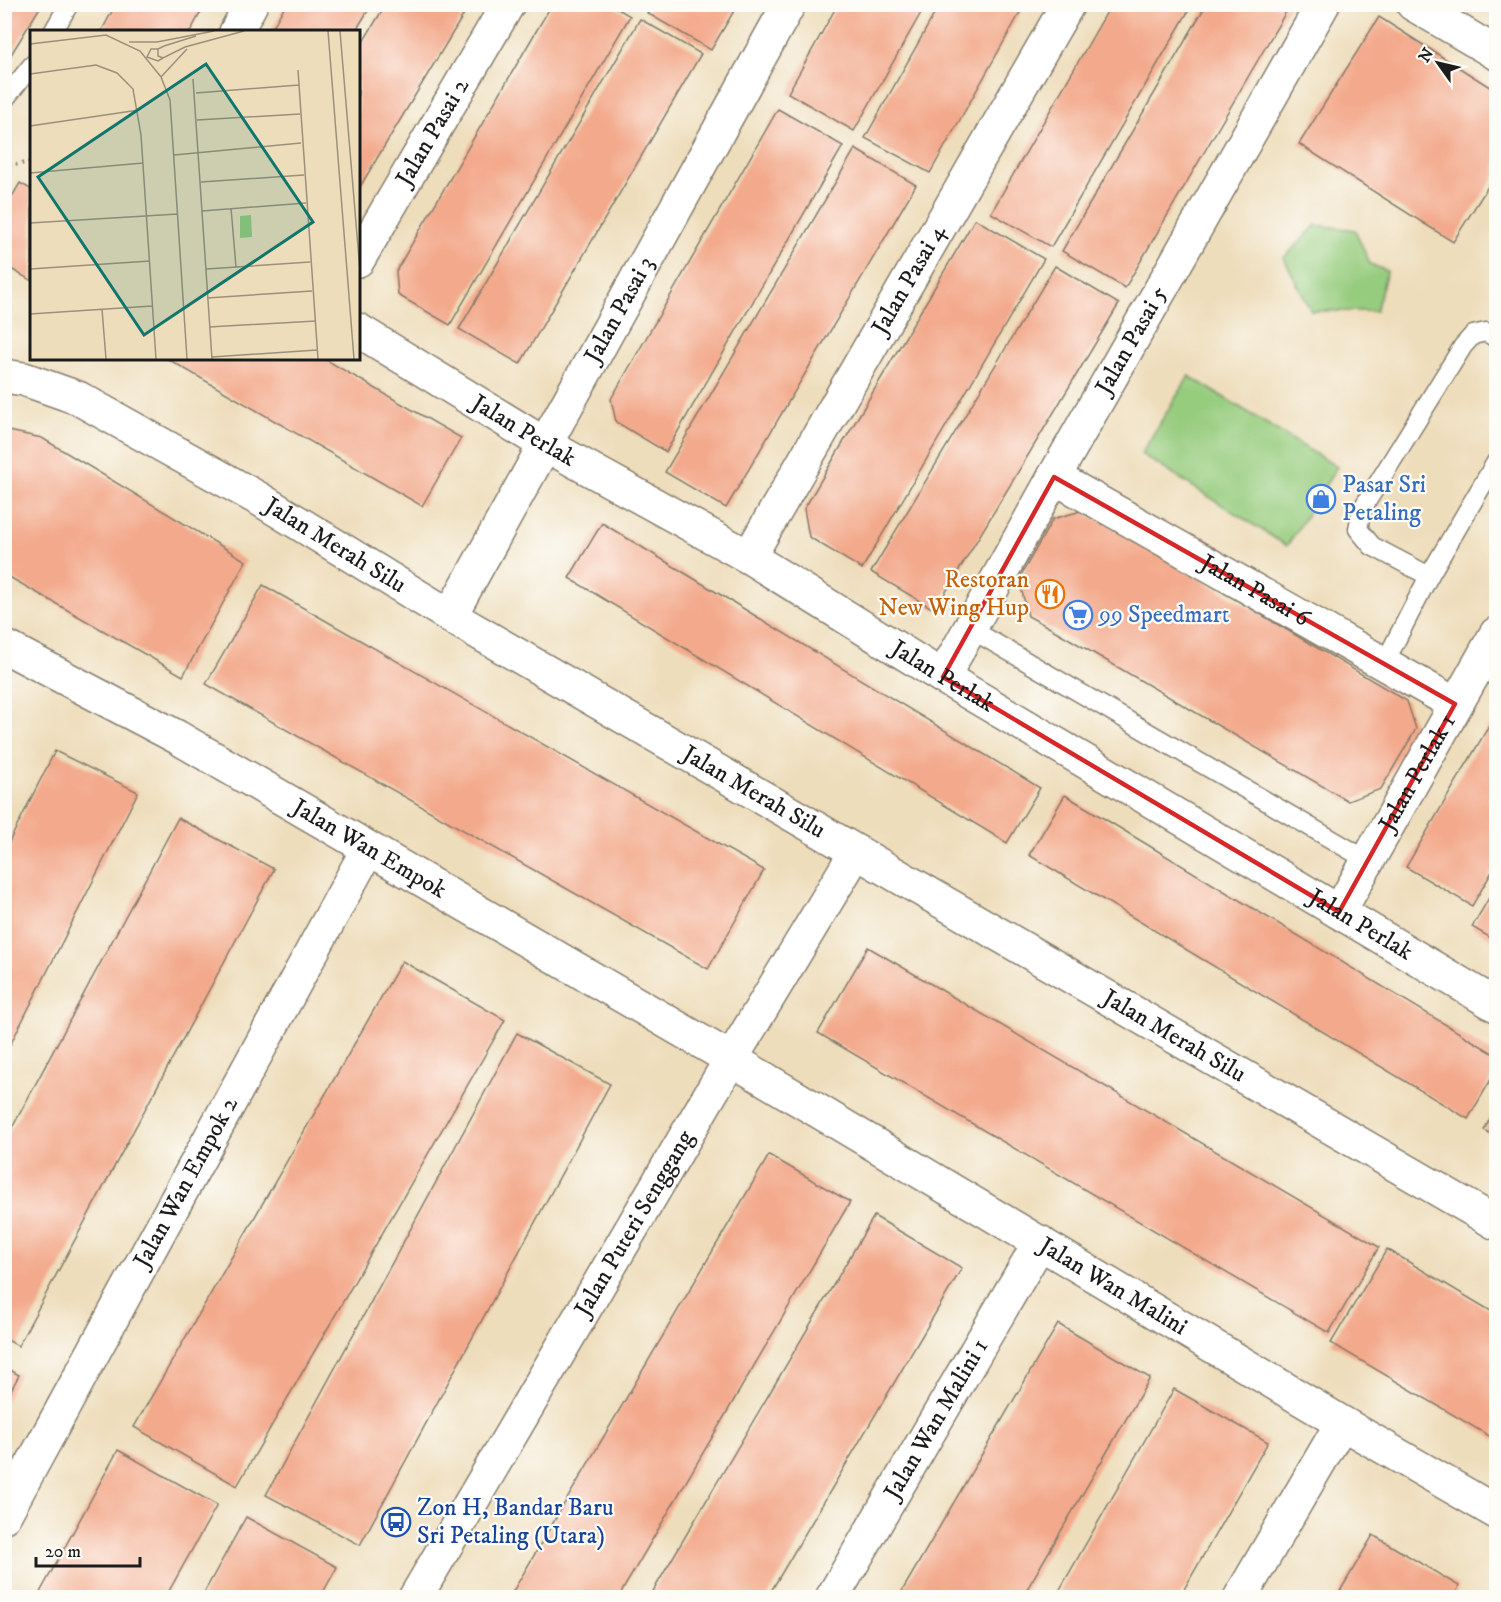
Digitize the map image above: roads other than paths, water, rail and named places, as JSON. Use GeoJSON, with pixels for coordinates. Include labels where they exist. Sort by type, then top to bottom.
{"type":"FeatureCollection","features":[{"type":"Feature","properties":{"kind":"street"},"geometry":{"type":"LineString","coordinates":[[237,30],[251,4]]}},
{"type":"Feature","properties":{"kind":"street","name":"Jalan Pasai 2"},"geometry":{"type":"LineString","coordinates":[[360,257],[508,4]]}},
{"type":"Feature","properties":{"kind":"street","name":"Jalan Pasai 3"},"geometry":{"type":"LineString","coordinates":[[450,616],[789,4]]}},
{"type":"Feature","properties":{"kind":"street","name":"Jalan Pasai 4"},"geometry":{"type":"LineString","coordinates":[[749,557],[1068,4]]}},
{"type":"Feature","properties":{"kind":"street","name":"Jalan Pasai 5"},"geometry":{"type":"LineString","coordinates":[[943,677],[1323,4]]}},
{"type":"Feature","properties":{"kind":"street"},"geometry":{"type":"LineString","coordinates":[[1413,4],[1497,53]]}},
{"type":"Feature","properties":{"kind":"street","name":"Jalan Perlak"},"geometry":{"type":"LineString","coordinates":[[360,331],[546,445],[749,557],[943,677],[1497,1005]]}},
{"type":"Feature","properties":{"kind":"street","name":"Jalan Merah Silu"},"geometry":{"type":"LineString","coordinates":[[4,376],[24,379],[78,398],[261,500],[450,616],[1497,1223]]}},
{"type":"Feature","properties":{"kind":"street","name":"Jalan Pasai 6"},"geometry":{"type":"LineString","coordinates":[[1054,477],[1455,704]]}},
{"type":"Feature","properties":{"kind":"street","name":"Jalan Perlak 1"},"geometry":{"type":"LineString","coordinates":[[1339,912],[1455,704],[1497,634]]}},
{"type":"Feature","properties":{"kind":"street","name":"Jalan Wan Empok"},"geometry":{"type":"LineString","coordinates":[[6,649],[177,737],[731,1059]]}},
{"type":"Feature","properties":{"kind":"street","name":"Jalan Wan Empok 2"},"geometry":{"type":"LineString","coordinates":[[4,1516],[368,849]]}},
{"type":"Feature","properties":{"kind":"street","name":"Jalan Puteri Senggang"},"geometry":{"type":"LineString","coordinates":[[415,1598],[731,1059],[856,852]]}},
{"type":"Feature","properties":{"kind":"street","name":"Jalan Wan Malini"},"geometry":{"type":"LineString","coordinates":[[731,1059],[1342,1423],[1497,1512]]}},
{"type":"Feature","properties":{"kind":"street","name":"Jalan Wan Malini 1"},"geometry":{"type":"LineString","coordinates":[[832,1598],[1040,1242]]}},
{"type":"Feature","properties":{"kind":"street"},"geometry":{"type":"LineString","coordinates":[[1240,1598],[1342,1423]]}},
{"type":"Feature","properties":{"kind":"lane"},"geometry":{"type":"LineString","coordinates":[[54,30],[69,4]]}},
{"type":"Feature","properties":{"kind":"lane"},"geometry":{"type":"LineString","coordinates":[[4,100],[30,68]]}},
{"type":"Feature","properties":{"kind":"lane"},"geometry":{"type":"LineString","coordinates":[[1429,576],[1372,546],[1358,529],[1362,509],[1462,346],[1473,335],[1486,332],[1497,338]]}},
{"type":"Feature","properties":{"kind":"lane"},"geometry":{"type":"LineString","coordinates":[[1384,664],[1429,576],[1497,462]]}},
{"type":"Feature","properties":{"kind":"lane"},"geometry":{"type":"LineString","coordinates":[[969,628],[1367,860]]}},
{"type":"Feature","properties":{"kind":"place","name":"Pasar Sri Petaling"},"geometry":{"type":"Point","coordinates":[1321,499]}},
{"type":"Feature","properties":{"kind":"place","name":"Restoran New Wing Hup"},"geometry":{"type":"Point","coordinates":[1050,594]}},
{"type":"Feature","properties":{"kind":"place","name":"99 Speedmart"},"geometry":{"type":"Point","coordinates":[1078,615]}},
{"type":"Feature","properties":{"kind":"place","name":"Zon H, Bandar Baru Sri Petaling (Utara)"},"geometry":{"type":"Point","coordinates":[396,1522]}}]}
